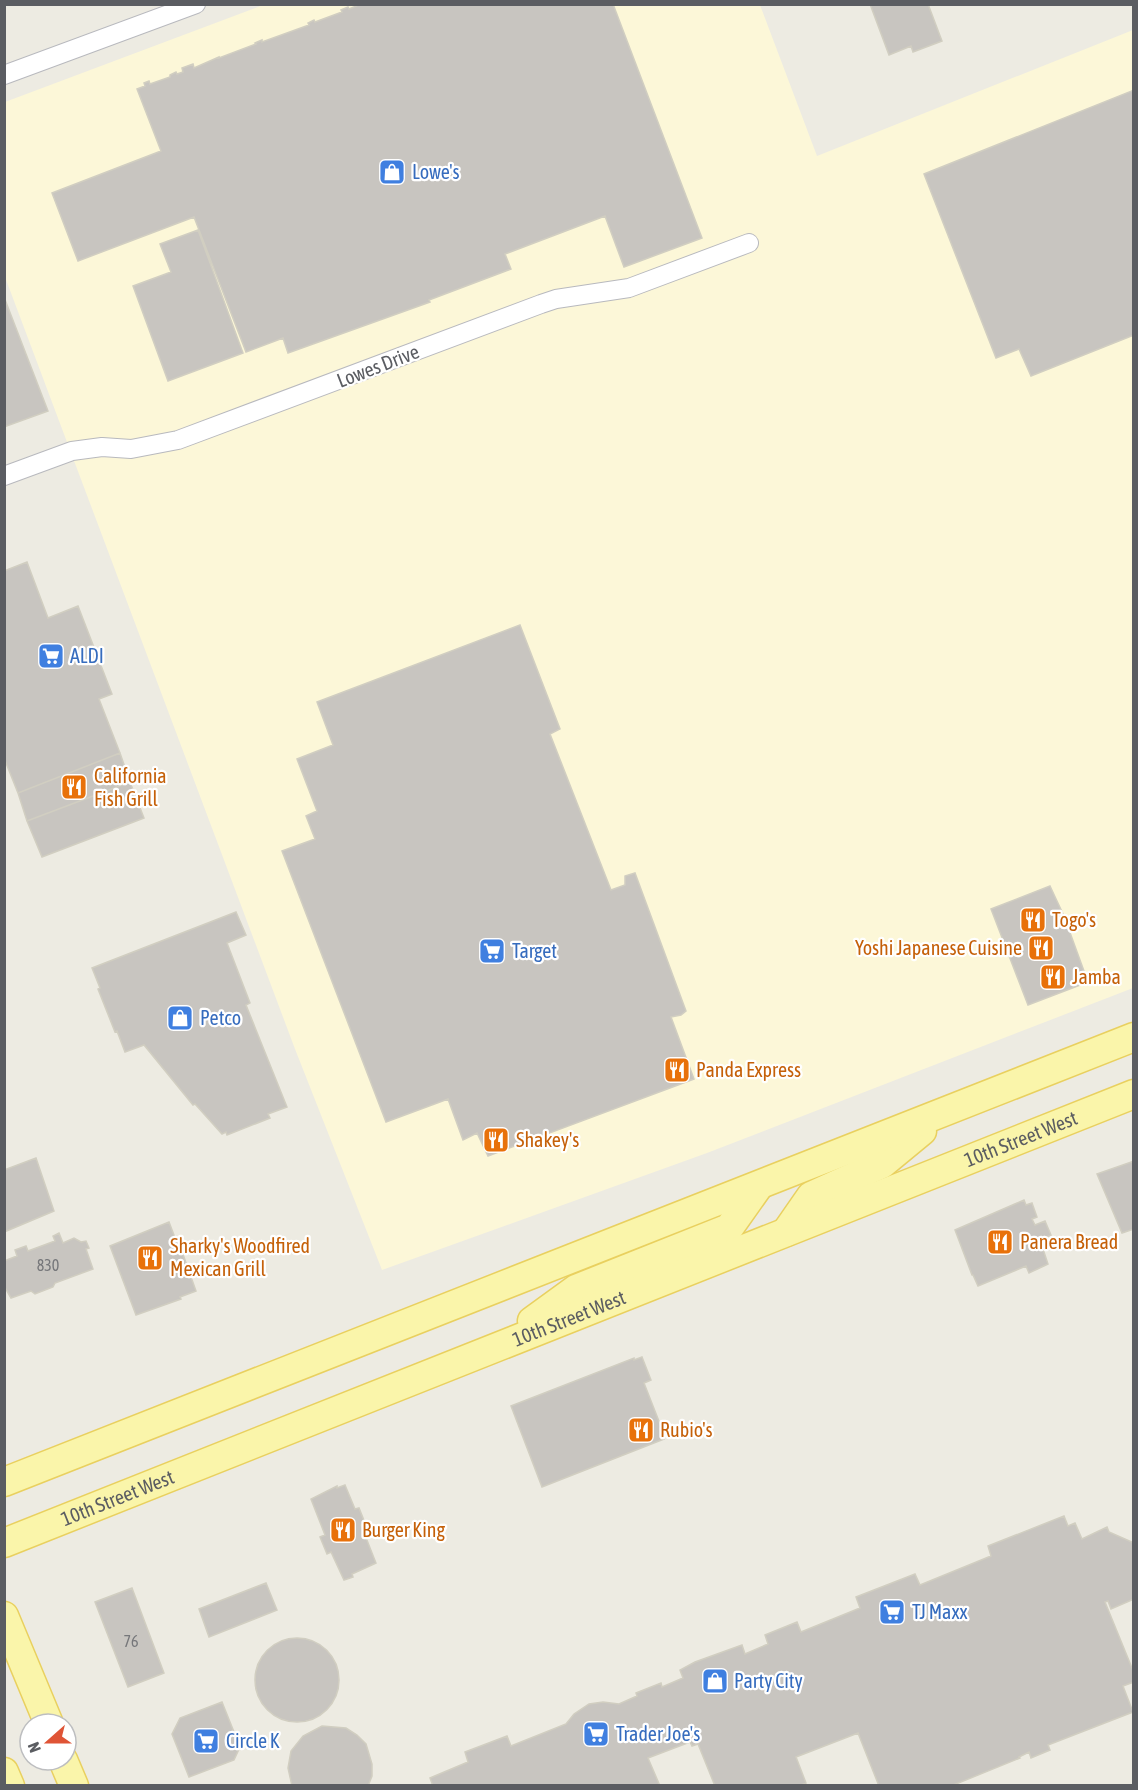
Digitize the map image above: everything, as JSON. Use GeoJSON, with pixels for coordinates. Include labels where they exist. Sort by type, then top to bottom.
{"type":"FeatureCollection","features":[{"type":"Feature","properties":{"kind":"main road"},"geometry":{"type":"LineString","coordinates":[[4,1482],[1134,1037]]}},
{"type":"Feature","properties":{"kind":"main road","name":"10th Street West"},"geometry":{"type":"LineString","coordinates":[[4,1543],[1134,1094]]}},
{"type":"Feature","properties":{"kind":"main road"},"geometry":{"type":"LineString","coordinates":[[786,1232],[811,1196],[882,1164],[945,1112]]}},
{"type":"Feature","properties":{"kind":"main road"},"geometry":{"type":"LineString","coordinates":[[496,1347],[576,1289],[729,1228],[758,1187]]}},
{"type":"Feature","properties":{"kind":"main road"},"geometry":{"type":"LineString","coordinates":[[4,1616],[44,1712]]}},
{"type":"Feature","properties":{"kind":"main road"},"geometry":{"type":"LineString","coordinates":[[4,1772],[10,1785]]}},
{"type":"Feature","properties":{"kind":"street"},"geometry":{"type":"LineString","coordinates":[[4,75],[196,4]]}},
{"type":"Feature","properties":{"kind":"street","name":"Lowes Drive"},"geometry":{"type":"LineString","coordinates":[[4,476],[72,451],[102,447],[131,449],[178,440],[541,304],[556,299],[629,288],[749,243]]}},
{"type":"Feature","properties":{"kind":"shaded area"},"geometry":{"type":"Polygon","coordinates":[[[263,5],[760,5],[817,156],[1133,30],[1133,988],[707,1153],[382,1270],[295,1049],[5,277],[5,102],[263,5]]]}},
{"type":"Feature","properties":{"kind":"building","name":"Lowe's"},"geometry":{"type":"Polygon","coordinates":[[[361,4],[613,4],[702,238],[624,267],[605,216],[505,254],[511,269],[429,300],[430,302],[288,353],[283,338],[246,352],[194,217],[78,261],[52,193],[161,151],[137,89],[145,86],[144,83],[149,81],[150,84],[170,77],[176,72],[177,74],[183,72],[182,68],[193,64],[194,68],[262,40],[262,42],[309,25],[308,23],[314,20],[315,22],[342,12],[341,10],[348,7],[349,9],[361,4]]]}},
{"type":"Feature","properties":{"kind":"building"},"geometry":{"type":"Polygon","coordinates":[[[870,4],[928,4],[942,41],[913,52],[911,46],[889,55],[870,4]]]}},
{"type":"Feature","properties":{"kind":"building"},"geometry":{"type":"Polygon","coordinates":[[[1134,90],[1134,335],[1031,376],[1019,349],[996,358],[924,174],[1134,90]]]}},
{"type":"Feature","properties":{"kind":"building"},"geometry":{"type":"Polygon","coordinates":[[[198,230],[243,353],[168,381],[133,286],[171,272],[160,244],[198,230]]]}},
{"type":"Feature","properties":{"kind":"building"},"geometry":{"type":"Polygon","coordinates":[[[4,297],[48,411],[4,427],[4,297]]]}},
{"type":"Feature","properties":{"kind":"building","name":"ALDI"},"geometry":{"type":"Polygon","coordinates":[[[27,562],[48,618],[78,606],[112,694],[99,699],[120,753],[18,793],[4,758],[4,571],[27,562]]]}},
{"type":"Feature","properties":{"kind":"building","name":"Target"},"geometry":{"type":"Polygon","coordinates":[[[520,625],[560,729],[550,734],[611,890],[625,885],[625,876],[635,873],[686,1011],[681,1015],[671,1017],[694,1079],[488,1156],[477,1133],[463,1140],[448,1099],[386,1122],[282,851],[315,839],[306,816],[317,811],[297,759],[333,745],[317,702],[520,625]]]}},
{"type":"Feature","properties":{"kind":"building","name":"California Fish Grill"},"geometry":{"type":"Polygon","coordinates":[[[120,753],[130,782],[27,821],[18,793],[120,753]]]}},
{"type":"Feature","properties":{"kind":"building"},"geometry":{"type":"Polygon","coordinates":[[[130,782],[144,818],[42,857],[27,821],[130,782]]]}},
{"type":"Feature","properties":{"kind":"building"},"geometry":{"type":"Polygon","coordinates":[[[1050,886],[1064,916],[1088,982],[1028,1005],[991,909],[1050,886]]]}},
{"type":"Feature","properties":{"kind":"building","name":"Petco"},"geometry":{"type":"Polygon","coordinates":[[[236,912],[246,935],[227,943],[250,1003],[246,1005],[287,1107],[268,1114],[270,1118],[227,1135],[226,1132],[222,1134],[195,1104],[193,1105],[144,1045],[125,1052],[98,989],[100,988],[92,968],[236,912]]]}},
{"type":"Feature","properties":{"kind":"building"},"geometry":{"type":"Polygon","coordinates":[[[36,1158],[54,1211],[4,1232],[4,1170],[36,1158]]]}},
{"type":"Feature","properties":{"kind":"building"},"geometry":{"type":"Polygon","coordinates":[[[1134,1161],[1134,1229],[1122,1233],[1097,1174],[1134,1161]]]}},
{"type":"Feature","properties":{"kind":"building","name":"Panera Bread"},"geometry":{"type":"Polygon","coordinates":[[[1024,1200],[1026,1205],[1032,1203],[1037,1217],[1032,1219],[1035,1225],[1045,1221],[1051,1235],[1040,1240],[1048,1264],[1029,1273],[1026,1266],[978,1286],[955,1230],[1024,1200]]]}},
{"type":"Feature","properties":{"kind":"building","name":"Sharky's Woodfired Mexican Grill"},"geometry":{"type":"Polygon","coordinates":[[[169,1222],[196,1291],[180,1297],[181,1299],[136,1315],[110,1246],[169,1222]]]}},
{"type":"Feature","properties":{"kind":"building"},"geometry":{"type":"Polygon","coordinates":[[[59,1233],[63,1243],[74,1238],[81,1242],[86,1241],[89,1248],[86,1249],[93,1269],[55,1283],[53,1287],[35,1294],[31,1291],[11,1298],[4,1286],[4,1261],[17,1256],[15,1250],[26,1246],[28,1251],[55,1241],[53,1236],[59,1233]]]}},
{"type":"Feature","properties":{"kind":"building"},"geometry":{"type":"Polygon","coordinates":[[[642,1357],[651,1380],[644,1383],[664,1439],[542,1487],[511,1406],[634,1358],[634,1360],[642,1357]]]}},
{"type":"Feature","properties":{"kind":"building","name":"Burger King"},"geometry":{"type":"Polygon","coordinates":[[[345,1485],[355,1509],[359,1508],[365,1523],[361,1525],[376,1563],[344,1580],[331,1552],[327,1554],[320,1537],[325,1535],[311,1499],[337,1486],[337,1488],[345,1485]]]}},
{"type":"Feature","properties":{"kind":"building"},"geometry":{"type":"Polygon","coordinates":[[[1064,1516],[1068,1526],[1075,1523],[1082,1539],[1107,1527],[1109,1532],[1134,1543],[1134,1599],[1111,1609],[1108,1601],[1105,1602],[1134,1673],[1134,1682],[1123,1686],[1133,1712],[1048,1745],[1050,1750],[1031,1758],[1029,1752],[1020,1758],[951,1786],[879,1786],[858,1733],[796,1757],[806,1783],[799,1786],[715,1786],[698,1744],[692,1746],[690,1742],[648,1758],[660,1786],[433,1786],[430,1778],[468,1762],[465,1752],[507,1736],[511,1746],[566,1724],[574,1714],[589,1704],[603,1702],[619,1704],[637,1696],[636,1693],[661,1683],[662,1687],[683,1678],[680,1670],[695,1662],[742,1645],[745,1654],[768,1644],[765,1635],[797,1622],[801,1632],[860,1608],[856,1597],[915,1574],[920,1585],[991,1556],[988,1546],[1064,1516]]]}},
{"type":"Feature","properties":{"kind":"building"},"geometry":{"type":"Polygon","coordinates":[[[266,1583],[277,1610],[209,1637],[199,1609],[266,1583]]]}},
{"type":"Feature","properties":{"kind":"building"},"geometry":{"type":"Polygon","coordinates":[[[132,1588],[164,1673],[128,1687],[95,1602],[132,1588]]]}},
{"type":"Feature","properties":{"kind":"building"},"geometry":{"type":"Polygon","coordinates":[[[297,1638],[313,1641],[327,1650],[336,1664],[339,1680],[336,1696],[327,1710],[313,1719],[297,1722],[281,1719],[267,1710],[258,1696],[255,1680],[258,1664],[267,1650],[281,1641],[297,1638]]]}},
{"type":"Feature","properties":{"kind":"building","name":"Circle K"},"geometry":{"type":"Polygon","coordinates":[[[222,1702],[240,1747],[234,1760],[189,1777],[172,1734],[180,1718],[222,1702]]]}},
{"type":"Feature","properties":{"kind":"building"},"geometry":{"type":"Polygon","coordinates":[[[322,1726],[346,1728],[366,1744],[372,1764],[372,1776],[368,1786],[292,1786],[288,1768],[291,1751],[303,1736],[322,1726]]]}},
{"type":"Feature","properties":{"kind":"place","name":"Lowe's"},"geometry":{"type":"Point","coordinates":[392,172]}},
{"type":"Feature","properties":{"kind":"place","name":"ALDI"},"geometry":{"type":"Point","coordinates":[51,656]}},
{"type":"Feature","properties":{"kind":"place","name":"California Fish Grill"},"geometry":{"type":"Point","coordinates":[74,787]}},
{"type":"Feature","properties":{"kind":"place","name":"Togo's"},"geometry":{"type":"Point","coordinates":[1033,920]}},
{"type":"Feature","properties":{"kind":"place","name":"Yoshi Japanese Cuisine"},"geometry":{"type":"Point","coordinates":[1041,948]}},
{"type":"Feature","properties":{"kind":"place","name":"Target"},"geometry":{"type":"Point","coordinates":[492,951]}},
{"type":"Feature","properties":{"kind":"place","name":"Jamba"},"geometry":{"type":"Point","coordinates":[1053,977]}},
{"type":"Feature","properties":{"kind":"place","name":"Petco"},"geometry":{"type":"Point","coordinates":[180,1018]}},
{"type":"Feature","properties":{"kind":"place","name":"Panda Express"},"geometry":{"type":"Point","coordinates":[677,1070]}},
{"type":"Feature","properties":{"kind":"place","name":"Shakey's"},"geometry":{"type":"Point","coordinates":[496,1140]}},
{"type":"Feature","properties":{"kind":"place","name":"Panera Bread"},"geometry":{"type":"Point","coordinates":[1000,1242]}},
{"type":"Feature","properties":{"kind":"place","name":"Sharky's Woodfired Mexican Grill"},"geometry":{"type":"Point","coordinates":[150,1258]}},
{"type":"Feature","properties":{"kind":"place","name":"Rubio's"},"geometry":{"type":"Point","coordinates":[641,1430]}},
{"type":"Feature","properties":{"kind":"place","name":"Burger King"},"geometry":{"type":"Point","coordinates":[343,1530]}},
{"type":"Feature","properties":{"kind":"place","name":"TJ Maxx"},"geometry":{"type":"Point","coordinates":[892,1612]}},
{"type":"Feature","properties":{"kind":"place","name":"Party City"},"geometry":{"type":"Point","coordinates":[715,1681]}},
{"type":"Feature","properties":{"kind":"place","name":"Trader Joe's"},"geometry":{"type":"Point","coordinates":[596,1734]}},
{"type":"Feature","properties":{"kind":"place","name":"Circle K"},"geometry":{"type":"Point","coordinates":[206,1741]}}]}
